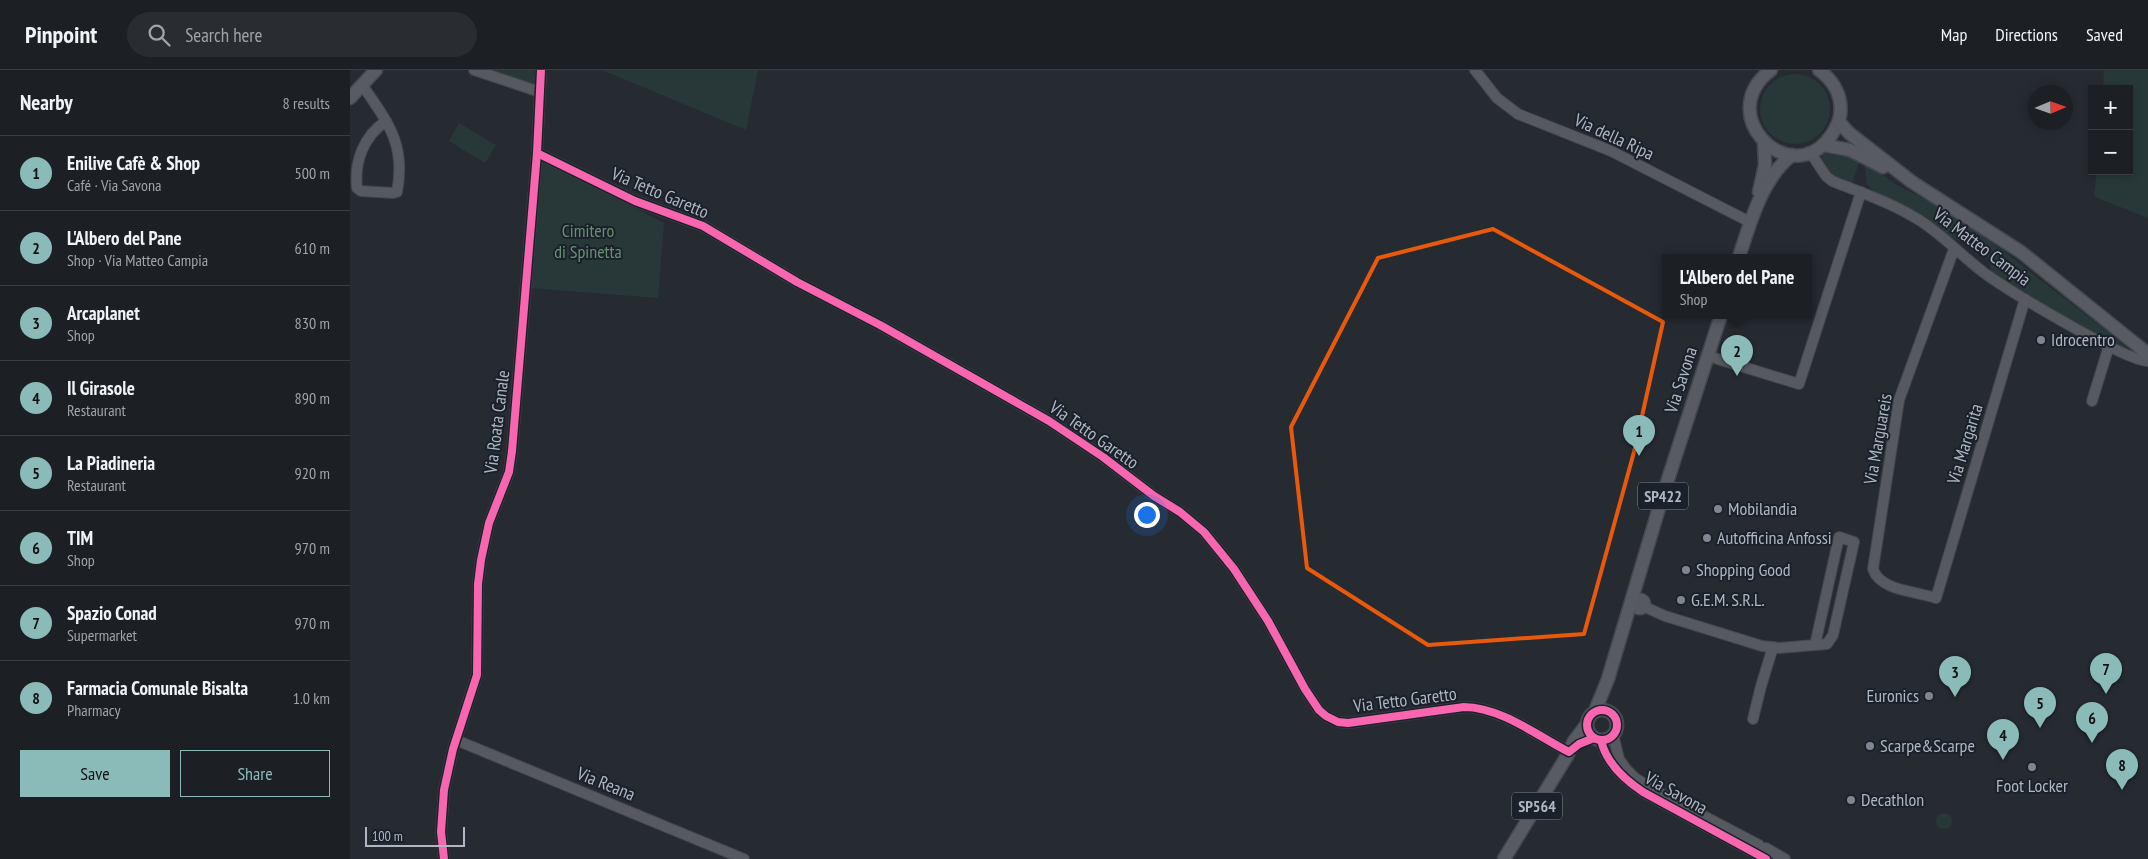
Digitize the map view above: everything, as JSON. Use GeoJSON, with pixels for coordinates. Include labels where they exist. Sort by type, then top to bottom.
{"type":"FeatureCollection","features":[{"type":"Feature","properties":{"kind":"main road"},"geometry":{"type":"LineString","coordinates":[[350,98],[376,70]]}},
{"type":"Feature","properties":{"kind":"main road"},"geometry":{"type":"LineString","coordinates":[[1755,70],[1756,84],[1749,106],[1750,118],[1754,129],[1764,143],[1777,151],[1792,155],[1810,152],[1823,145],[1833,135],[1839,122],[1841,110],[1839,97],[1834,85],[1824,72]]}},
{"type":"Feature","properties":{"kind":"main road"},"geometry":{"type":"LineString","coordinates":[[1756,84],[1771,70]]}},
{"type":"Feature","properties":{"kind":"main road"},"geometry":{"type":"LineString","coordinates":[[1839,122],[1877,159],[2021,252],[2148,354]]}},
{"type":"Feature","properties":{"kind":"main road"},"geometry":{"type":"LineString","coordinates":[[1755,209],[1765,165],[1764,143]]}},
{"type":"Feature","properties":{"kind":"main road"},"geometry":{"type":"LineString","coordinates":[[1823,145],[1850,150],[1877,159]]}},
{"type":"Feature","properties":{"kind":"main road"},"geometry":{"type":"LineString","coordinates":[[1740,254],[1755,209],[1772,178],[1785,160],[1792,155]]}},
{"type":"Feature","properties":{"kind":"main road","name":"Via Savona"},"geometry":{"type":"LineString","coordinates":[[1595,711],[1608,678],[1633,601],[1720,319]]}},
{"type":"Feature","properties":{"kind":"main road","name":"Via Savona"},"geometry":{"type":"LineString","coordinates":[[1608,678],[1608,705],[1610,712]]}},
{"type":"Feature","properties":{"kind":"main road"},"geometry":{"type":"LineString","coordinates":[[1595,711],[1610,712]]}},
{"type":"Feature","properties":{"kind":"main road","name":"SP422"},"geometry":{"type":"LineString","coordinates":[[1595,711],[1589,716],[1587,724],[1589,732],[1603,737],[1616,725],[1610,712]]}},
{"type":"Feature","properties":{"kind":"main road","name":"SP564"},"geometry":{"type":"LineString","coordinates":[[1504,859],[1574,741],[1587,724]]}},
{"type":"Feature","properties":{"kind":"main road","name":"SP564"},"geometry":{"type":"LineString","coordinates":[[1569,752],[1579,744],[1603,737]]}},
{"type":"Feature","properties":{"kind":"street"},"geometry":{"type":"LineString","coordinates":[[474,70],[540,92]]}},
{"type":"Feature","properties":{"kind":"street","name":"Via Roata Canale"},"geometry":{"type":"LineString","coordinates":[[444,859],[441,832],[444,790],[456,740],[476,675],[478,584],[481,560],[489,523],[504,486],[511,458],[537,153],[541,70]]}},
{"type":"Feature","properties":{"kind":"street","name":"Via della Ripa"},"geometry":{"type":"LineString","coordinates":[[1475,70],[1497,98],[1518,114],[1611,151],[1750,222]]}},
{"type":"Feature","properties":{"kind":"street"},"geometry":{"type":"LineString","coordinates":[[363,86],[386,120],[392,130],[397,150],[399,172],[397,192],[361,191],[357,188],[356,181],[359,159],[369,135],[386,120]]}},
{"type":"Feature","properties":{"kind":"street","name":"Via Matteo Campia"},"geometry":{"type":"LineString","coordinates":[[1810,152],[1826,176],[1832,181],[1906,212],[1934,230],[1954,249],[1990,277],[2025,299],[2109,346],[2140,360],[2148,360]]}},
{"type":"Feature","properties":{"kind":"street","name":"Via Tetto Garetto"},"geometry":{"type":"LineString","coordinates":[[537,153],[635,201],[703,226],[797,282],[880,325],[1049,421],[1154,496],[1180,512],[1204,532],[1234,569],[1268,621],[1305,689],[1319,710],[1326,716],[1338,722],[1348,722],[1464,707],[1478,707],[1498,714],[1569,752]]}},
{"type":"Feature","properties":{"kind":"street"},"geometry":{"type":"LineString","coordinates":[[1708,356],[1799,384],[1860,192]]}},
{"type":"Feature","properties":{"kind":"street","name":"Via Marguareis"},"geometry":{"type":"LineString","coordinates":[[1936,598],[1884,584],[1876,576],[1873,569],[1899,400],[1954,249]]}},
{"type":"Feature","properties":{"kind":"street","name":"Via Margarita"},"geometry":{"type":"LineString","coordinates":[[1936,598],[2025,299]]}},
{"type":"Feature","properties":{"kind":"street"},"geometry":{"type":"LineString","coordinates":[[2092,401],[2109,346]]}},
{"type":"Feature","properties":{"kind":"street"},"geometry":{"type":"LineString","coordinates":[[1633,601],[1638,609],[1645,607],[1665,616],[1773,648],[1815,645],[1826,644],[1833,635],[1836,626],[1854,542],[1839,537],[1815,645]]}},
{"type":"Feature","properties":{"kind":"street"},"geometry":{"type":"LineString","coordinates":[[1753,718],[1773,648]]}},
{"type":"Feature","properties":{"kind":"street","name":"Via Savona"},"geometry":{"type":"LineString","coordinates":[[1603,737],[1603,747],[1612,763],[1627,781],[1643,792],[1762,852],[1785,859]]}},
{"type":"Feature","properties":{"kind":"street","name":"Via Reana"},"geometry":{"type":"LineString","coordinates":[[456,740],[744,859]]}},
{"type":"Feature","properties":{"kind":"highlighted area"},"geometry":{"type":"Polygon","coordinates":[[[1493,229],[1663,322],[1634,452],[1584,634],[1428,645],[1307,568],[1291,427],[1378,258],[1493,229]]]}},
{"type":"Feature","properties":{"kind":"green space"},"geometry":{"type":"Polygon","coordinates":[[[492,70],[534,70],[534,88],[491,73],[492,70]]]}},
{"type":"Feature","properties":{"kind":"green space"},"geometry":{"type":"Polygon","coordinates":[[[602,70],[758,70],[746,130],[602,70]]]}},
{"type":"Feature","properties":{"kind":"green space"},"geometry":{"type":"Polygon","coordinates":[[[2104,70],[2148,70],[2148,218],[2095,197],[2096,175],[2133,175],[2133,85],[2103,85],[2104,70]]]}},
{"type":"Feature","properties":{"kind":"green space"},"geometry":{"type":"Polygon","coordinates":[[[1802,74],[1815,80],[1824,89],[1828,95],[1830,109],[1828,123],[1820,134],[1809,142],[1788,144],[1781,142],[1770,134],[1762,123],[1760,102],[1762,95],[1770,84],[1781,76],[1802,74]]]}},
{"type":"Feature","properties":{"kind":"green space"},"geometry":{"type":"Polygon","coordinates":[[[459,123],[496,145],[485,163],[449,141],[459,123]]]}},
{"type":"Feature","properties":{"kind":"green space"},"geometry":{"type":"Polygon","coordinates":[[[1829,150],[1860,159],[1852,184],[1835,177],[1823,165],[1821,152],[1829,150]]]}},
{"type":"Feature","properties":{"kind":"green space","name":"Cimitero di Spinetta"},"geometry":{"type":"Polygon","coordinates":[[[542,160],[664,223],[658,298],[531,288],[542,160]]]}},
{"type":"Feature","properties":{"kind":"green space"},"geometry":{"type":"Polygon","coordinates":[[[1864,162],[1897,185],[1942,208],[1989,240],[2128,349],[2098,336],[1996,275],[1991,271],[1988,257],[1981,250],[1945,235],[1876,194],[1867,184],[1864,162]]]}},
{"type":"Feature","properties":{"kind":"green space"},"geometry":{"type":"Polygon","coordinates":[[[1944,813],[1950,815],[1952,821],[1950,827],[1944,829],[1938,827],[1936,821],[1938,815],[1944,813]]]}},
{"type":"Feature","properties":{"kind":"cycle path"},"geometry":{"type":"LineString","coordinates":[[444,859],[441,832],[444,790],[453,749],[477,675],[478,584],[481,560],[489,523],[509,472],[512,451],[537,153],[541,70]]}},
{"type":"Feature","properties":{"kind":"cycle path"},"geometry":{"type":"LineString","coordinates":[[537,153],[635,201],[703,226],[797,282],[880,325],[1049,421],[1103,457],[1154,496],[1180,512],[1204,532],[1234,569],[1268,621],[1305,689],[1319,710],[1326,716],[1338,722],[1348,723],[1464,707],[1478,708],[1505,717],[1569,752],[1579,744],[1594,738]]}},
{"type":"Feature","properties":{"kind":"cycle path"},"geometry":{"type":"LineString","coordinates":[[1602,710],[1608,711],[1616,719],[1617,725],[1616,731],[1608,739],[1602,740],[1596,739],[1588,731],[1587,725],[1588,719],[1596,711],[1602,710]]}},
{"type":"Feature","properties":{"kind":"cycle path"},"geometry":{"type":"LineString","coordinates":[[1601,740],[1607,756],[1617,770],[1636,787],[1766,859]]}},
{"type":"Feature","properties":{"kind":"place","name":"Idrocentro"},"geometry":{"type":"Point","coordinates":[2041,340]}},
{"type":"Feature","properties":{"kind":"place","name":"L'Albero del Pane"},"geometry":{"type":"Point","coordinates":[1737,376]}},
{"type":"Feature","properties":{"kind":"place","name":"Enilive Cafè & Shop"},"geometry":{"type":"Point","coordinates":[1639,456]}},
{"type":"Feature","properties":{"kind":"place","name":"Mobilandia"},"geometry":{"type":"Point","coordinates":[1718,509]}},
{"type":"Feature","properties":{"kind":"place","name":"Autofficina Anfossi"},"geometry":{"type":"Point","coordinates":[1707,538]}},
{"type":"Feature","properties":{"kind":"place","name":"Shopping Good"},"geometry":{"type":"Point","coordinates":[1686,570]}},
{"type":"Feature","properties":{"kind":"place","name":"G.E.M. S.R.L."},"geometry":{"type":"Point","coordinates":[1681,600]}},
{"type":"Feature","properties":{"kind":"place","name":"Spazio Conad"},"geometry":{"type":"Point","coordinates":[2106,694]}},
{"type":"Feature","properties":{"kind":"place","name":"Euronics"},"geometry":{"type":"Point","coordinates":[1929,696]}},
{"type":"Feature","properties":{"kind":"place","name":"Arcaplanet"},"geometry":{"type":"Point","coordinates":[1955,697]}},
{"type":"Feature","properties":{"kind":"place","name":"La Piadineria"},"geometry":{"type":"Point","coordinates":[2040,728]}},
{"type":"Feature","properties":{"kind":"place","name":"TIM"},"geometry":{"type":"Point","coordinates":[2092,743]}},
{"type":"Feature","properties":{"kind":"place","name":"Scarpe&Scarpe"},"geometry":{"type":"Point","coordinates":[1870,746]}},
{"type":"Feature","properties":{"kind":"place","name":"Il Girasole"},"geometry":{"type":"Point","coordinates":[2003,760]}},
{"type":"Feature","properties":{"kind":"place","name":"Foot Locker"},"geometry":{"type":"Point","coordinates":[2032,767]}},
{"type":"Feature","properties":{"kind":"place","name":"Farmacia Comunale Bisalta"},"geometry":{"type":"Point","coordinates":[2122,790]}},
{"type":"Feature","properties":{"kind":"place","name":"Decathlon"},"geometry":{"type":"Point","coordinates":[1851,800]}}]}
